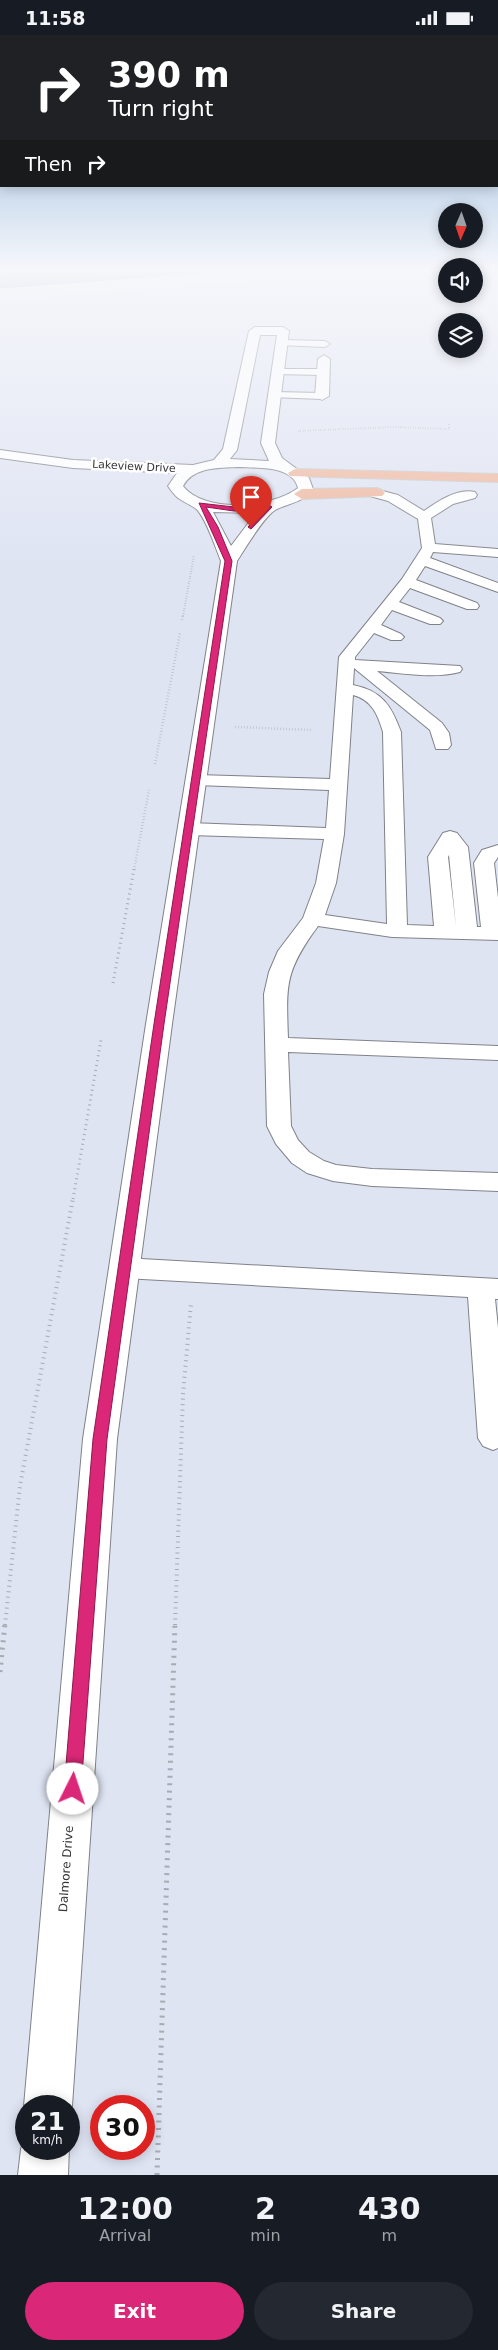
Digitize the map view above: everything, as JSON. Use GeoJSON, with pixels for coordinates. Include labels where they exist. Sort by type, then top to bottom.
{"type":"FeatureCollection","features":[{"type":"Feature","properties":{"kind":"highway"},"geometry":{"type":"LineString","coordinates":[[291,471],[498,478]]}},
{"type":"Feature","properties":{"kind":"highway"},"geometry":{"type":"LineString","coordinates":[[302,494],[417,493]]}},
{"type":"Feature","properties":{"kind":"highway"},"geometry":{"type":"LineString","coordinates":[[432,494],[489,496]]}},
{"type":"Feature","properties":{"kind":"street"},"geometry":{"type":"LineString","coordinates":[[219,464],[230,450],[247,368]]}},
{"type":"Feature","properties":{"kind":"street"},"geometry":{"type":"LineString","coordinates":[[269,507],[302,494],[306,489],[306,483],[276,459],[268,443],[279,368]]}},
{"type":"Feature","properties":{"kind":"street"},"geometry":{"type":"LineString","coordinates":[[322,395],[323,368]]}},
{"type":"Feature","properties":{"kind":"street"},"geometry":{"type":"LineString","coordinates":[[246,371],[278,372]]}},
{"type":"Feature","properties":{"kind":"street","name":"Lakeview Drive"},"geometry":{"type":"LineString","coordinates":[[0,454],[73,463],[194,469]]}},
{"type":"Feature","properties":{"kind":"street","name":"Lakeview Drive"},"geometry":{"type":"LineString","coordinates":[[73,463],[141,481]]}},
{"type":"Feature","properties":{"kind":"street"},"geometry":{"type":"LineString","coordinates":[[184,498],[177,492],[174,486],[177,480],[194,469],[219,464],[255,463],[291,471]]}},
{"type":"Feature","properties":{"kind":"street","name":"Lakeview Drive"},"geometry":{"type":"LineString","coordinates":[[158,486],[201,504],[234,509],[269,507]]}},
{"type":"Feature","properties":{"kind":"street"},"geometry":{"type":"LineString","coordinates":[[201,504],[214,527],[229,561]]}},
{"type":"Feature","properties":{"kind":"street","name":"Dalmore Drive"},"geometry":{"type":"LineString","coordinates":[[49,2095],[99,1457],[124,1268],[229,561],[251,527],[269,507]]}},
{"type":"Feature","properties":{"kind":"street"},"geometry":{"type":"LineString","coordinates":[[43,2175],[44,2160]]}},
{"type":"Feature","properties":{"kind":"lane"},"geometry":{"type":"LineString","coordinates":[[278,372],[323,372]]}},
{"type":"Feature","properties":{"kind":"lane"},"geometry":{"type":"LineString","coordinates":[[274,395],[322,395]]}},
{"type":"Feature","properties":{"kind":"lane"},"geometry":{"type":"LineString","coordinates":[[375,493],[393,498],[424,517]]}},
{"type":"Feature","properties":{"kind":"lane"},"geometry":{"type":"LineString","coordinates":[[396,637],[401,587],[424,517],[448,501],[470,495]]}},
{"type":"Feature","properties":{"kind":"lane"},"geometry":{"type":"LineString","coordinates":[[473,551],[498,560]]}},
{"type":"Feature","properties":{"kind":"lane"},"geometry":{"type":"LineString","coordinates":[[498,553],[473,551],[401,587],[350,650],[353,664],[344,689],[335,834],[326,883],[313,919],[290,951],[280,971],[275,994],[279,1126],[283,1139],[302,1159],[337,1174],[361,1177],[498,1182]]}},
{"type":"Feature","properties":{"kind":"lane"},"geometry":{"type":"LineString","coordinates":[[401,587],[498,574]]}},
{"type":"Feature","properties":{"kind":"lane"},"geometry":{"type":"LineString","coordinates":[[401,587],[494,594]]}},
{"type":"Feature","properties":{"kind":"lane"},"geometry":{"type":"LineString","coordinates":[[401,587],[472,606]]}},
{"type":"Feature","properties":{"kind":"lane"},"geometry":{"type":"LineString","coordinates":[[401,587],[455,613]]}},
{"type":"Feature","properties":{"kind":"lane"},"geometry":{"type":"LineString","coordinates":[[401,587],[435,621]]}},
{"type":"Feature","properties":{"kind":"lane"},"geometry":{"type":"LineString","coordinates":[[401,587],[416,629]]}},
{"type":"Feature","properties":{"kind":"lane"},"geometry":{"type":"LineString","coordinates":[[353,664],[428,670],[454,669]]}},
{"type":"Feature","properties":{"kind":"lane"},"geometry":{"type":"LineString","coordinates":[[353,664],[436,727],[440,733],[442,745]]}},
{"type":"Feature","properties":{"kind":"lane"},"geometry":{"type":"LineString","coordinates":[[344,689],[363,692],[379,703],[386,713],[392,732],[397,931]]}},
{"type":"Feature","properties":{"kind":"lane"},"geometry":{"type":"LineString","coordinates":[[197,781],[338,785]]}},
{"type":"Feature","properties":{"kind":"lane"},"geometry":{"type":"LineString","coordinates":[[189,829],[335,834]]}},
{"type":"Feature","properties":{"kind":"lane"},"geometry":{"type":"LineString","coordinates":[[445,933],[438,857],[450,837],[458,847],[467,933]]}},
{"type":"Feature","properties":{"kind":"lane"},"geometry":{"type":"LineString","coordinates":[[313,919],[397,931],[495,934],[484,863],[489,854],[498,851]]}},
{"type":"Feature","properties":{"kind":"lane"},"geometry":{"type":"LineString","coordinates":[[277,1045],[498,1053]]}},
{"type":"Feature","properties":{"kind":"lane"},"geometry":{"type":"LineString","coordinates":[[124,1268],[490,1289],[494,1438]]}},
{"type":"Feature","properties":{"kind":"path"},"geometry":{"type":"LineString","coordinates":[[290,432],[392,427],[449,429],[449,424]]}},
{"type":"Feature","properties":{"kind":"path"},"geometry":{"type":"LineString","coordinates":[[182,621],[194,552]]}},
{"type":"Feature","properties":{"kind":"path"},"geometry":{"type":"LineString","coordinates":[[155,764],[180,633]]}},
{"type":"Feature","properties":{"kind":"path"},"geometry":{"type":"LineString","coordinates":[[232,727],[320,730]]}},
{"type":"Feature","properties":{"kind":"path"},"geometry":{"type":"LineString","coordinates":[[113,983],[150,790]]}},
{"type":"Feature","properties":{"kind":"path"},"geometry":{"type":"LineString","coordinates":[[0,1672],[20,1486],[48,1343],[101,1040]]}},
{"type":"Feature","properties":{"kind":"path"},"geometry":{"type":"LineString","coordinates":[[157,2175],[183,1394],[193,1272]]}},
{"type":"Feature","properties":{"kind":"shaded area"},"geometry":{"type":"Polygon","coordinates":[[[0,368],[498,368],[498,2175],[0,2175],[0,368]]]}},
{"type":"Feature","properties":{"kind":"route"},"geometry":{"type":"LineString","coordinates":[[73,1789],[100,1439],[159,1024],[229,561],[214,527],[201,504],[234,509],[269,507],[251,527]]}}]}
